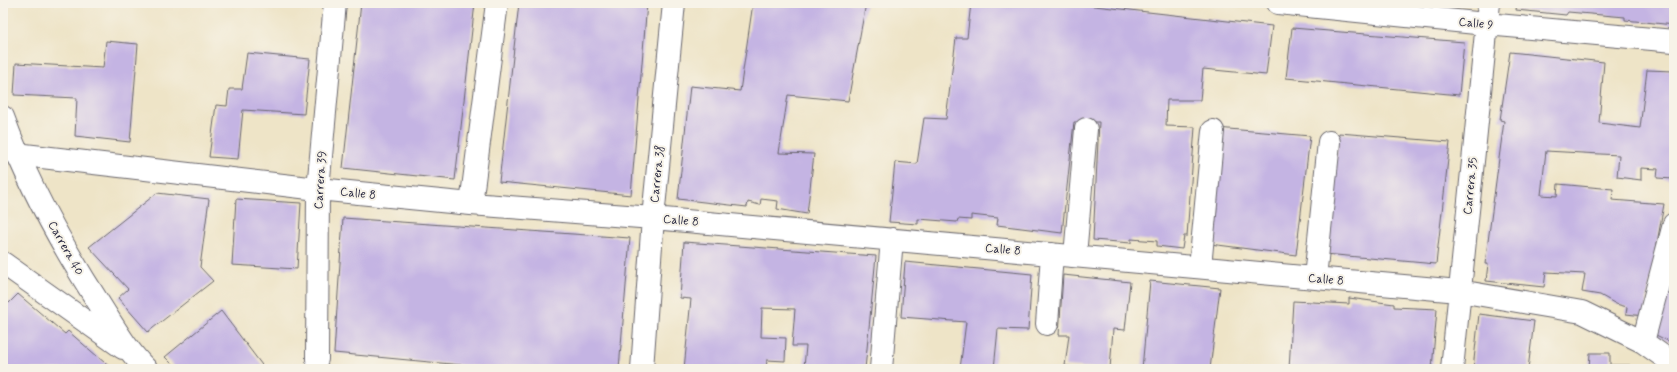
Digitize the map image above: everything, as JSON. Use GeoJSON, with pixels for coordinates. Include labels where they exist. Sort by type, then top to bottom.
{"type":"FeatureCollection","features":[{"type":"Feature","properties":{"kind":"street","name":"Carrera 39"},"geometry":{"type":"LineString","coordinates":[[317,358],[318,189],[336,3]]}},
{"type":"Feature","properties":{"kind":"street"},"geometry":{"type":"LineString","coordinates":[[471,204],[497,3]]}},
{"type":"Feature","properties":{"kind":"street","name":"Carrera 38"},"geometry":{"type":"LineString","coordinates":[[642,369],[653,218],[674,3]]}},
{"type":"Feature","properties":{"kind":"street","name":"Calle 9"},"geometry":{"type":"LineString","coordinates":[[1278,3],[1674,41]]}},
{"type":"Feature","properties":{"kind":"street","name":"Carrera 35"},"geometry":{"type":"LineString","coordinates":[[1452,369],[1489,3]]}},
{"type":"Feature","properties":{"kind":"street","name":"Carrera 40"},"geometry":{"type":"LineString","coordinates":[[3,118],[16,154],[73,263],[139,362]]}},
{"type":"Feature","properties":{"kind":"street"},"geometry":{"type":"LineString","coordinates":[[1075,256],[1086,129]]}},
{"type":"Feature","properties":{"kind":"street"},"geometry":{"type":"LineString","coordinates":[[1200,267],[1213,131]]}},
{"type":"Feature","properties":{"kind":"street"},"geometry":{"type":"LineString","coordinates":[[1315,278],[1328,142]]}},
{"type":"Feature","properties":{"kind":"street","name":"Calle 8"},"geometry":{"type":"LineString","coordinates":[[16,154],[318,189],[471,204],[892,239],[1459,291],[1582,312],[1643,342],[1674,364]]}},
{"type":"Feature","properties":{"kind":"street"},"geometry":{"type":"LineString","coordinates":[[1643,342],[1674,224]]}},
{"type":"Feature","properties":{"kind":"street"},"geometry":{"type":"LineString","coordinates":[[881,369],[892,239]]}},
{"type":"Feature","properties":{"kind":"street"},"geometry":{"type":"LineString","coordinates":[[1047,324],[1052,254]]}},
{"type":"Feature","properties":{"kind":"street"},"geometry":{"type":"LineString","coordinates":[[3,264],[139,362]]}},
{"type":"Feature","properties":{"kind":"building"},"geometry":{"type":"Polygon","coordinates":[[[361,3],[475,3],[455,180],[343,168],[361,3]]]}},
{"type":"Feature","properties":{"kind":"building"},"geometry":{"type":"Polygon","coordinates":[[[519,3],[647,3],[631,195],[499,182],[519,3]]]}},
{"type":"Feature","properties":{"kind":"building"},"geometry":{"type":"Polygon","coordinates":[[[753,3],[866,3],[848,101],[788,95],[779,153],[814,154],[807,214],[777,209],[778,201],[761,199],[760,205],[748,202],[747,207],[678,199],[690,86],[740,91],[753,3]]]}},
{"type":"Feature","properties":{"kind":"building"},"geometry":{"type":"Polygon","coordinates":[[[971,3],[1068,3],[1272,26],[1266,75],[1203,69],[1200,100],[1167,100],[1166,126],[1195,127],[1187,236],[1184,236],[1182,249],[1157,246],[1157,241],[1131,239],[1131,243],[1093,240],[1099,122],[1074,122],[1062,233],[997,225],[998,218],[971,215],[971,220],[958,219],[957,222],[918,219],[918,224],[889,222],[895,162],[917,164],[924,118],[946,119],[956,38],[967,38],[971,3]]]}},
{"type":"Feature","properties":{"kind":"building"},"geometry":{"type":"Polygon","coordinates":[[[1517,3],[1674,3],[1674,25],[1625,20],[1625,17],[1568,12],[1566,15],[1516,10],[1517,3]]]}},
{"type":"Feature","properties":{"kind":"building"},"geometry":{"type":"Polygon","coordinates":[[[1292,28],[1464,42],[1459,95],[1286,78],[1292,28]]]}},
{"type":"Feature","properties":{"kind":"building"},"geometry":{"type":"Polygon","coordinates":[[[106,41],[138,44],[130,142],[75,136],[77,98],[14,95],[16,63],[103,68],[106,41]]]}},
{"type":"Feature","properties":{"kind":"building"},"geometry":{"type":"Polygon","coordinates":[[[1510,52],[1604,62],[1599,123],[1640,128],[1647,70],[1674,71],[1674,179],[1657,178],[1658,169],[1641,168],[1641,180],[1617,177],[1619,155],[1546,151],[1541,195],[1557,196],[1558,184],[1613,189],[1612,200],[1664,204],[1644,316],[1626,314],[1627,307],[1616,304],[1600,295],[1582,292],[1585,274],[1546,272],[1544,287],[1486,281],[1488,264],[1485,264],[1504,121],[1500,120],[1510,52]]]}},
{"type":"Feature","properties":{"kind":"building"},"geometry":{"type":"Polygon","coordinates":[[[247,53],[310,59],[304,114],[243,110],[238,159],[209,157],[216,105],[227,106],[229,89],[242,89],[247,53]]]}},
{"type":"Feature","properties":{"kind":"building"},"geometry":{"type":"Polygon","coordinates":[[[1217,128],[1310,136],[1296,255],[1210,244],[1217,128]]]}},
{"type":"Feature","properties":{"kind":"building"},"geometry":{"type":"Polygon","coordinates":[[[1339,133],[1450,142],[1436,264],[1325,254],[1339,133]]]}},
{"type":"Feature","properties":{"kind":"building"},"geometry":{"type":"Polygon","coordinates":[[[157,193],[209,199],[200,267],[213,281],[148,332],[118,298],[128,289],[89,247],[157,193]]]}},
{"type":"Feature","properties":{"kind":"building"},"geometry":{"type":"Polygon","coordinates":[[[236,199],[301,203],[297,269],[232,265],[236,199]]]}},
{"type":"Feature","properties":{"kind":"building"},"geometry":{"type":"Polygon","coordinates":[[[343,218],[630,238],[619,369],[504,369],[334,353],[343,218]]]}},
{"type":"Feature","properties":{"kind":"building"},"geometry":{"type":"Polygon","coordinates":[[[684,242],[876,256],[865,369],[804,367],[806,346],[792,346],[795,309],[762,308],[761,337],[786,338],[785,361],[767,360],[766,369],[684,369],[691,299],[680,298],[684,242]]]}},
{"type":"Feature","properties":{"kind":"building"},"geometry":{"type":"Polygon","coordinates":[[[905,262],[1032,274],[1028,330],[998,329],[994,369],[960,369],[966,322],[901,317],[905,262]]]}},
{"type":"Feature","properties":{"kind":"building"},"geometry":{"type":"Polygon","coordinates":[[[1674,266],[1674,344],[1654,334],[1674,266]]]}},
{"type":"Feature","properties":{"kind":"building"},"geometry":{"type":"Polygon","coordinates":[[[1063,275],[1130,282],[1125,330],[1113,329],[1110,369],[1065,366],[1069,335],[1059,335],[1063,275]]]}},
{"type":"Feature","properties":{"kind":"building"},"geometry":{"type":"Polygon","coordinates":[[[1150,281],[1220,288],[1210,369],[1142,369],[1150,281]]]}},
{"type":"Feature","properties":{"kind":"building"},"geometry":{"type":"Polygon","coordinates":[[[18,294],[65,334],[68,331],[112,369],[3,369],[3,298],[9,303],[18,294]]]}},
{"type":"Feature","properties":{"kind":"building"},"geometry":{"type":"Polygon","coordinates":[[[1349,298],[1394,304],[1394,307],[1437,309],[1432,369],[1289,369],[1293,301],[1349,304],[1349,298]]]}},
{"type":"Feature","properties":{"kind":"building"},"geometry":{"type":"Polygon","coordinates":[[[221,311],[265,369],[177,369],[165,357],[221,311]]]}},
{"type":"Feature","properties":{"kind":"building"},"geometry":{"type":"Polygon","coordinates":[[[1479,314],[1534,321],[1528,369],[1473,369],[1479,314]]]}},
{"type":"Feature","properties":{"kind":"building"},"geometry":{"type":"Polygon","coordinates":[[[1590,353],[1610,353],[1610,365],[1630,365],[1630,369],[1589,369],[1590,353]]]}}]}
